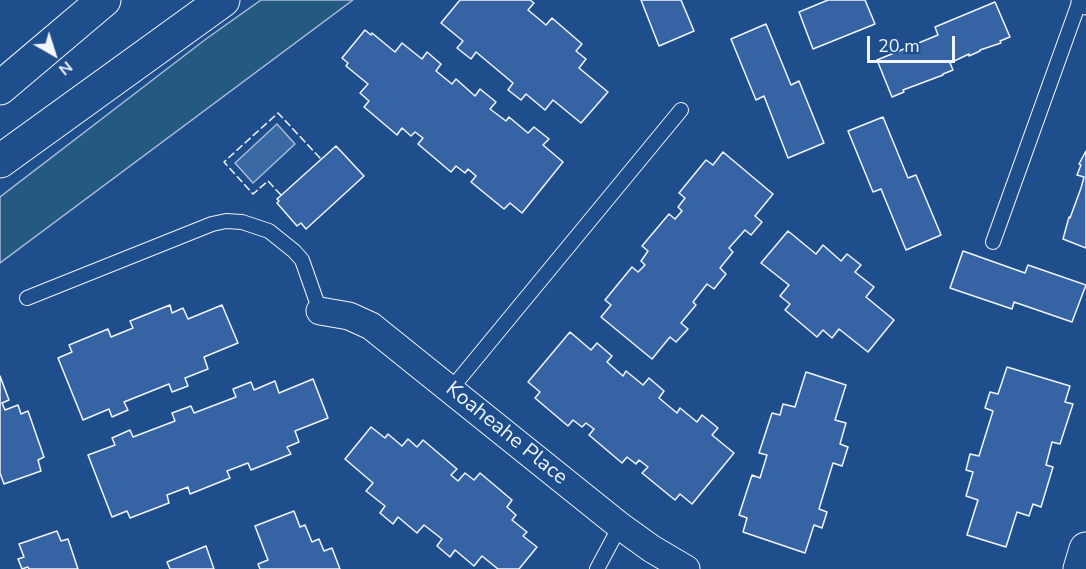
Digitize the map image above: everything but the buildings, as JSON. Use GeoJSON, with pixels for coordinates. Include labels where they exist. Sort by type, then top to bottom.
{"type":"FeatureCollection","features":[{"type":"Feature","properties":{"kind":"main road"},"geometry":{"type":"LineString","coordinates":[[0,88],[104,0]]}},
{"type":"Feature","properties":{"kind":"main road"},"geometry":{"type":"LineString","coordinates":[[0,161],[223,0]]}},
{"type":"Feature","properties":{"kind":"main road"},"geometry":{"type":"LineString","coordinates":[[1080,569],[1086,549]]}},
{"type":"Feature","properties":{"kind":"street","name":"Koaheahe Place"},"geometry":{"type":"LineString","coordinates":[[320,311],[349,316],[372,326],[620,526],[652,549],[686,569]]}},
{"type":"Feature","properties":{"kind":"lane"},"geometry":{"type":"LineString","coordinates":[[993,242],[1080,0]]}},
{"type":"Feature","properties":{"kind":"lane"},"geometry":{"type":"LineString","coordinates":[[451,389],[681,110]]}},
{"type":"Feature","properties":{"kind":"lane"},"geometry":{"type":"LineString","coordinates":[[27,298],[212,224],[226,221],[242,222],[269,231],[294,251],[302,260],[320,311]]}},
{"type":"Feature","properties":{"kind":"lane"},"geometry":{"type":"LineString","coordinates":[[597,569],[620,526]]}},
{"type":"Feature","properties":{"kind":"shaded area"},"geometry":{"type":"Polygon","coordinates":[[[261,0],[353,0],[0,263],[0,197],[206,39],[261,0]]]}},
{"type":"Feature","properties":{"kind":"shaded area"},"geometry":{"type":"Polygon","coordinates":[[[277,124],[295,144],[253,183],[235,163],[277,124]]]}},
{"type":"Feature","properties":{"kind":"fence"},"geometry":{"type":"LineString","coordinates":[[281,195],[268,181],[253,194],[224,162],[278,113],[321,159]]}}]}
